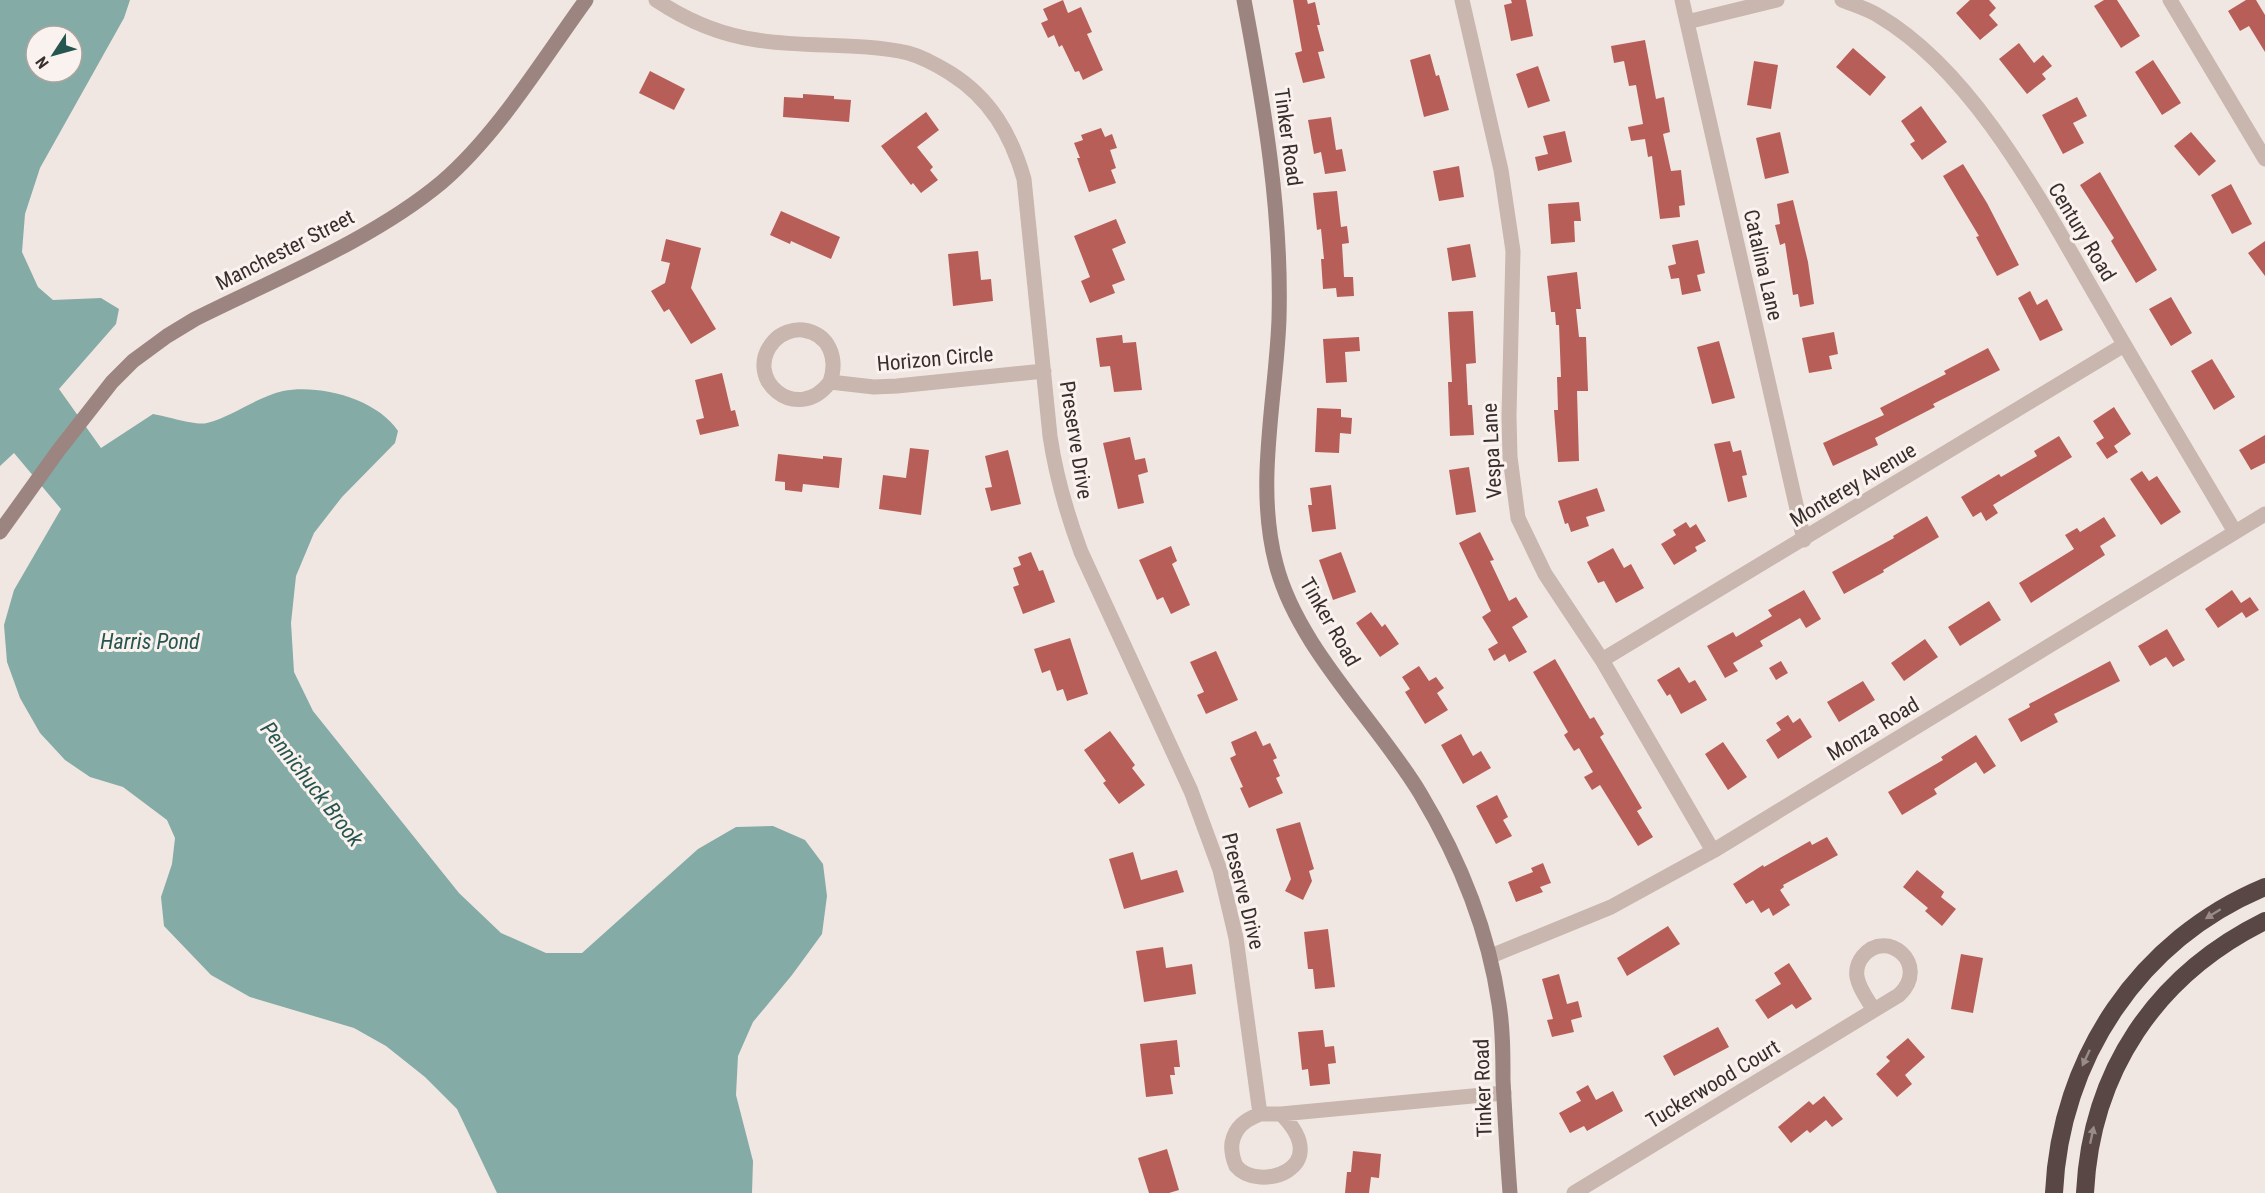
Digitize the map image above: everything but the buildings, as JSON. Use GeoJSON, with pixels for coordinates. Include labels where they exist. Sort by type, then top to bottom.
{"type":"FeatureCollection","features":[{"type":"Feature","properties":{"kind":"highway"},"geometry":{"type":"LineString","coordinates":[[2054,1193],[2058,1146],[2072,1091],[2095,1040],[2120,999],[2152,962],[2177,940],[2223,908],[2265,887]]}},
{"type":"Feature","properties":{"kind":"highway"},"geometry":{"type":"LineString","coordinates":[[2085,1193],[2089,1151],[2099,1109],[2115,1067],[2136,1030],[2164,995],[2197,964],[2233,938],[2265,921]]}},
{"type":"Feature","properties":{"kind":"street","name":"Manchester Street"},"geometry":{"type":"LineString","coordinates":[[0,532],[87,412],[133,361],[167,336],[412,206],[444,180],[493,128],[586,0]]}},
{"type":"Feature","properties":{"kind":"street","name":"Preserve Drive"},"geometry":{"type":"LineString","coordinates":[[656,0],[686,18],[755,40],[909,54],[941,67],[975,91],[1001,122],[1015,149],[1024,179],[1056,476],[1081,552],[1191,791],[1220,870],[1236,938],[1260,1114]]}},
{"type":"Feature","properties":{"kind":"street","name":"Tinker Road"},"geometry":{"type":"LineString","coordinates":[[1244,0],[1269,138],[1277,219],[1279,321],[1267,484],[1269,525],[1276,566],[1291,604],[1311,640],[1383,739],[1438,824],[1472,897],[1491,956],[1501,1023],[1510,1193]]}},
{"type":"Feature","properties":{"kind":"street","name":"Vespa Lane"},"geometry":{"type":"LineString","coordinates":[[1462,0],[1501,170],[1514,251],[1509,416],[1510,457],[1518,518],[1545,574],[1602,660],[1713,851]]}},
{"type":"Feature","properties":{"kind":"street","name":"Catalina Lane"},"geometry":{"type":"LineString","coordinates":[[1682,0],[1804,540]]}},
{"type":"Feature","properties":{"kind":"street"},"geometry":{"type":"LineString","coordinates":[[1687,22],[1777,0]]}},
{"type":"Feature","properties":{"kind":"street","name":"Century Road"},"geometry":{"type":"LineString","coordinates":[[1842,0],[1878,15],[1911,39],[1942,66],[1981,112],[2020,170],[2235,532]]}},
{"type":"Feature","properties":{"kind":"street"},"geometry":{"type":"LineString","coordinates":[[2170,0],[2265,159]]}},
{"type":"Feature","properties":{"kind":"street"},"geometry":{"type":"LineString","coordinates":[[794,331],[812,332],[830,347],[834,359],[834,371],[830,382],[824,391],[814,397],[794,400],[782,396],[773,389],[764,368],[769,347],[777,338],[794,331]]}},
{"type":"Feature","properties":{"kind":"street","name":"Monterey Avenue"},"geometry":{"type":"LineString","coordinates":[[1602,660],[2124,345]]}},
{"type":"Feature","properties":{"kind":"street","name":"Horizon Circle"},"geometry":{"type":"LineString","coordinates":[[830,382],[874,387],[897,386],[1044,371]]}},
{"type":"Feature","properties":{"kind":"street","name":"Monza Road"},"geometry":{"type":"LineString","coordinates":[[1491,956],[1611,907],[1713,851],[2265,514]]}},
{"type":"Feature","properties":{"kind":"street","name":"Tuckerwood Court"},"geometry":{"type":"LineString","coordinates":[[1574,1193],[1874,1010]]}},
{"type":"Feature","properties":{"kind":"street"},"geometry":{"type":"LineString","coordinates":[[1281,1114],[1298,1134],[1301,1145],[1296,1167],[1279,1181],[1256,1182],[1246,1177],[1238,1168],[1233,1158],[1232,1147],[1234,1135],[1240,1126],[1249,1118],[1260,1114],[1281,1114],[1504,1093]]}},
{"type":"Feature","properties":{"kind":"water","name":"Harris Pond"},"geometry":{"type":"Polygon","coordinates":[[[0,0],[130,0],[124,18],[40,168],[25,214],[22,252],[38,287],[53,300],[101,298],[119,309],[116,324],[59,389],[101,448],[153,414],[202,424],[226,416],[273,394],[298,389],[330,392],[362,402],[389,420],[398,431],[395,443],[342,497],[314,533],[296,576],[291,623],[294,672],[313,711],[459,893],[501,933],[546,953],[582,953],[698,849],[736,827],[773,826],[805,840],[823,864],[827,896],[822,934],[753,1022],[738,1056],[736,1095],[753,1161],[752,1193],[497,1193],[457,1109],[425,1077],[386,1046],[354,1028],[250,997],[211,975],[164,926],[161,897],[172,864],[175,838],[167,820],[123,787],[90,777],[65,760],[40,733],[20,698],[7,662],[4,625],[14,590],[61,509],[14,453],[0,466],[0,0]]]}},
{"type":"Feature","properties":{"kind":"water label","name":"Pennichuck Brook"},"geometry":{"type":"Point","coordinates":[312,784]}}]}
